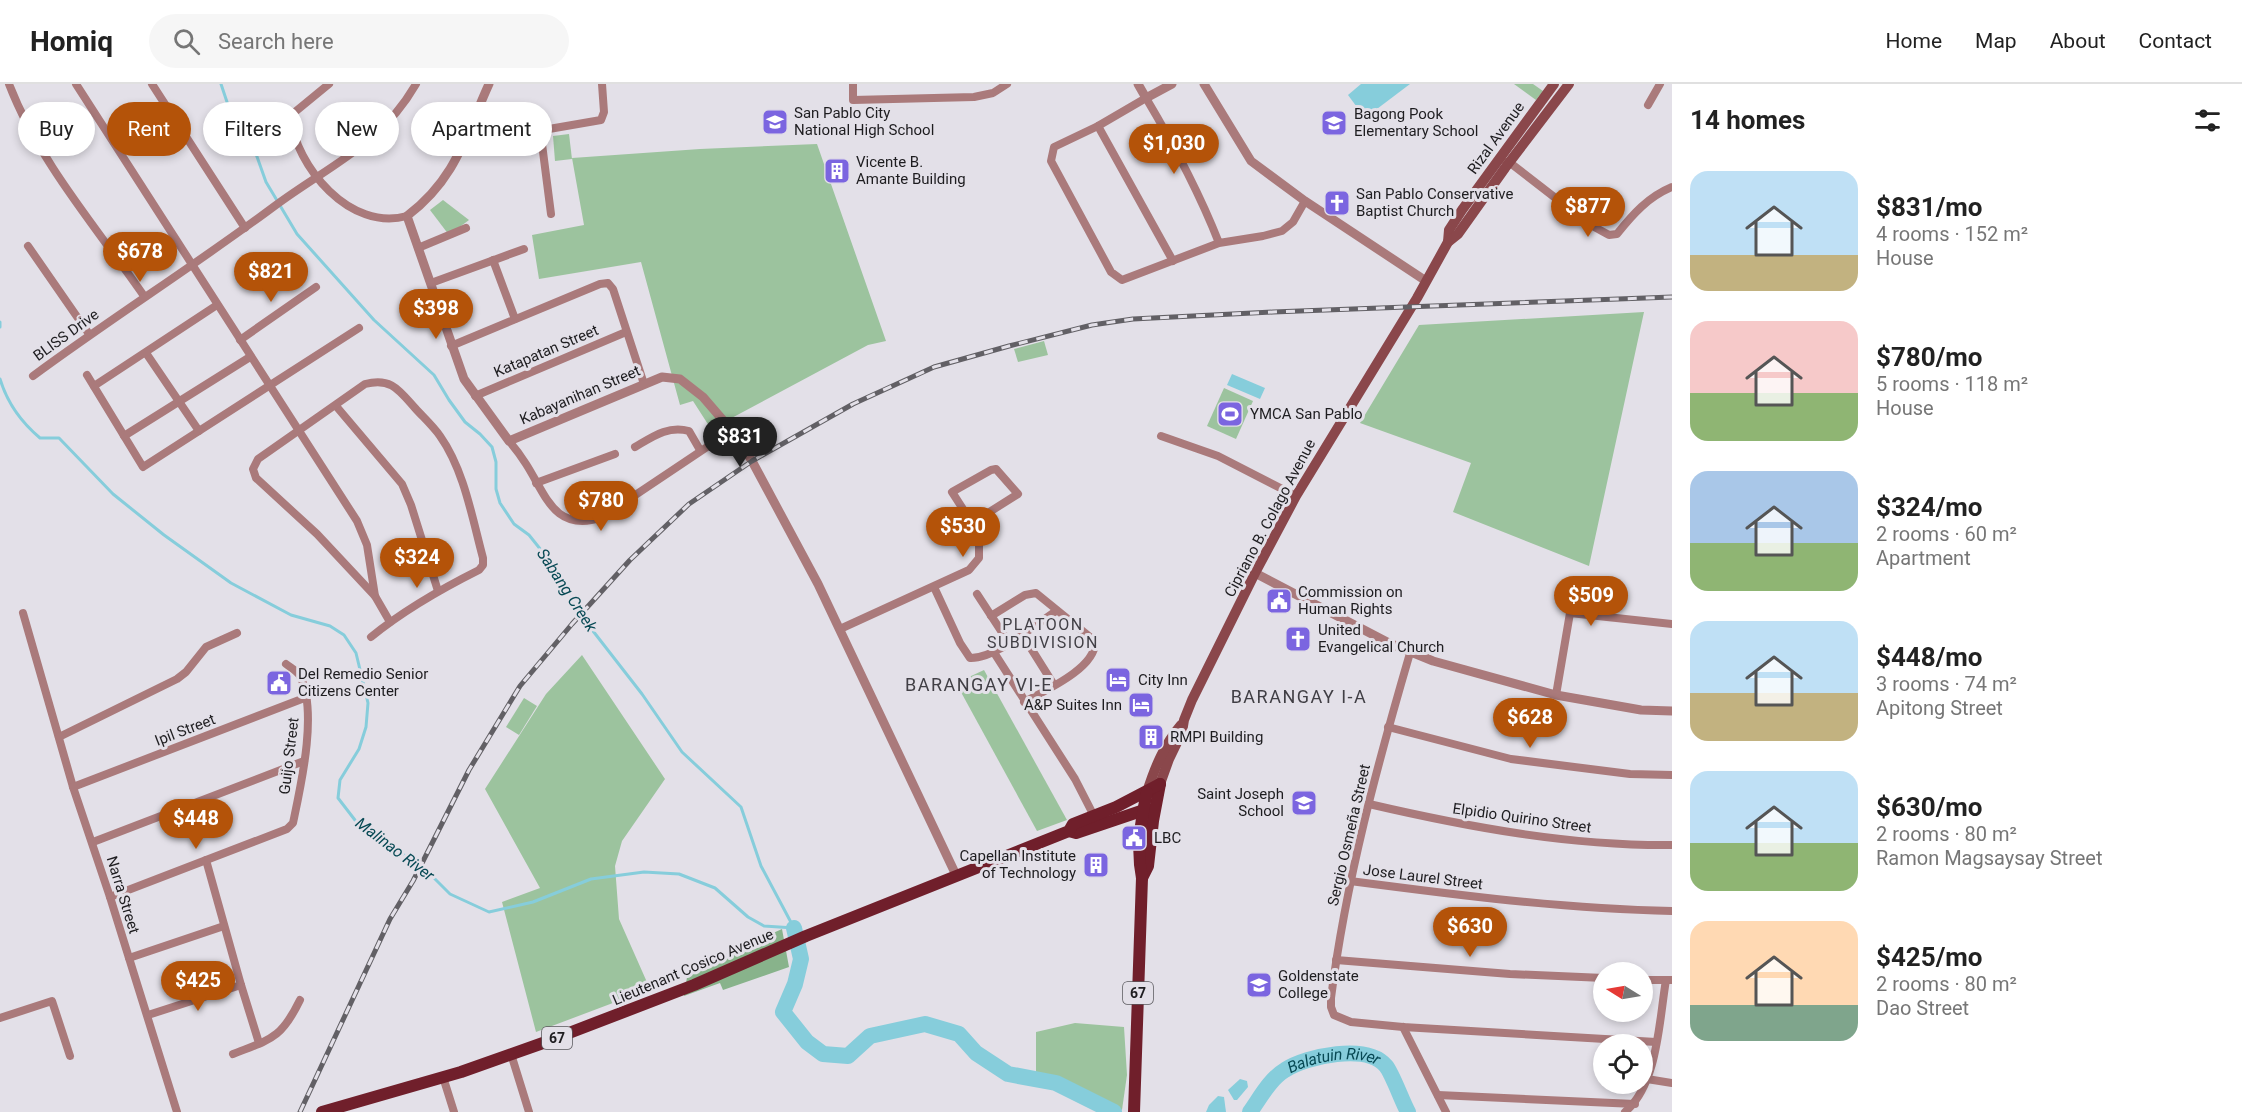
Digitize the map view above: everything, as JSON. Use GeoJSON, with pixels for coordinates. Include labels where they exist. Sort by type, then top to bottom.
{"type":"FeatureCollection","features":[{"type":"Feature","properties":{"kind":"main road","name":"Rizal Avenue"},"geometry":{"type":"LineString","coordinates":[[1448,242],[1449,230],[1554,84]]}},
{"type":"Feature","properties":{"kind":"main road","name":"Rizal Avenue"},"geometry":{"type":"LineString","coordinates":[[1412,306],[1448,242],[1458,234],[1509,162],[1569,84]]}},
{"type":"Feature","properties":{"kind":"main road"},"geometry":{"type":"LineString","coordinates":[[1536,108],[1545,115]]}},
{"type":"Feature","properties":{"kind":"main road","name":"Cipriano B. Colago Avenue"},"geometry":{"type":"LineString","coordinates":[[1134,1110],[1142,878],[1148,866],[1147,792],[1155,768],[1166,745],[1184,720],[1255,573],[1296,496],[1412,306]]}},
{"type":"Feature","properties":{"kind":"main road","name":"Cipriano B. Colago Avenue"},"geometry":{"type":"LineString","coordinates":[[1149,808],[1182,732],[1184,720]]}},
{"type":"Feature","properties":{"kind":"main road","name":"Lieutenant Cosico Avenue"},"geometry":{"type":"LineString","coordinates":[[1069,831],[1073,824],[1147,792],[1160,784]]}},
{"type":"Feature","properties":{"kind":"main road","name":"Lieutenant Cosico Avenue"},"geometry":{"type":"LineString","coordinates":[[322,1112],[443,1077],[511,1054],[694,985],[786,944],[1069,831],[1076,833],[1149,808]]}},
{"type":"Feature","properties":{"kind":"street"},"geometry":{"type":"LineString","coordinates":[[9,84],[27,125],[61,180],[144,296]]}},
{"type":"Feature","properties":{"kind":"street"},"geometry":{"type":"LineString","coordinates":[[76,84],[147,190],[217,305],[357,521],[367,545],[375,596]]}},
{"type":"Feature","properties":{"kind":"street"},"geometry":{"type":"LineString","coordinates":[[152,84],[245,228]]}},
{"type":"Feature","properties":{"kind":"street"},"geometry":{"type":"LineString","coordinates":[[329,84],[290,116],[291,129],[316,178],[330,192],[362,213],[379,217],[407,216],[425,203],[440,186],[459,154],[489,84]]}},
{"type":"Feature","properties":{"kind":"street","name":"BLISS Drive"},"geometry":{"type":"LineString","coordinates":[[33,376],[89,334],[355,153],[374,137],[403,106],[416,84]]}},
{"type":"Feature","properties":{"kind":"street"},"geometry":{"type":"LineString","coordinates":[[551,214],[542,144],[543,134],[549,129],[601,120],[604,112],[602,84]]}},
{"type":"Feature","properties":{"kind":"street"},"geometry":{"type":"LineString","coordinates":[[853,84],[853,100],[974,97],[993,93],[1007,84]]}},
{"type":"Feature","properties":{"kind":"street"},"geometry":{"type":"LineString","coordinates":[[1138,84],[1202,201],[1219,243]]}},
{"type":"Feature","properties":{"kind":"street"},"geometry":{"type":"LineString","coordinates":[[1172,84],[1098,126],[1054,147],[1051,154],[1051,161],[1111,272],[1122,280],[1219,243],[1282,231],[1293,222],[1305,201]]}},
{"type":"Feature","properties":{"kind":"street"},"geometry":{"type":"LineString","coordinates":[[1204,84],[1251,161],[1305,201],[1426,281]]}},
{"type":"Feature","properties":{"kind":"street"},"geometry":{"type":"LineString","coordinates":[[1648,105],[1660,84]]}},
{"type":"Feature","properties":{"kind":"street"},"geometry":{"type":"LineString","coordinates":[[1098,126],[1173,261]]}},
{"type":"Feature","properties":{"kind":"street"},"geometry":{"type":"LineString","coordinates":[[1496,162],[1509,162],[1588,224],[1609,235],[1617,234],[1642,205],[1672,187]]}},
{"type":"Feature","properties":{"kind":"street"},"geometry":{"type":"LineString","coordinates":[[407,216],[464,379],[527,465],[548,503],[559,515],[572,520],[589,522],[601,518],[716,441]]}},
{"type":"Feature","properties":{"kind":"street"},"geometry":{"type":"LineString","coordinates":[[418,248],[466,228]]}},
{"type":"Feature","properties":{"kind":"street"},"geometry":{"type":"LineString","coordinates":[[28,246],[89,334]]}},
{"type":"Feature","properties":{"kind":"street"},"geometry":{"type":"LineString","coordinates":[[431,283],[524,249]]}},
{"type":"Feature","properties":{"kind":"street"},"geometry":{"type":"LineString","coordinates":[[493,260],[515,319]]}},
{"type":"Feature","properties":{"kind":"street"},"geometry":{"type":"LineString","coordinates":[[451,346],[600,284],[608,283],[613,290],[644,384]]}},
{"type":"Feature","properties":{"kind":"street"},"geometry":{"type":"LineString","coordinates":[[240,340],[316,287]]}},
{"type":"Feature","properties":{"kind":"street"},"geometry":{"type":"LineString","coordinates":[[94,386],[217,305]]}},
{"type":"Feature","properties":{"kind":"street"},"geometry":{"type":"LineString","coordinates":[[87,375],[143,466],[270,387],[359,328]]}},
{"type":"Feature","properties":{"kind":"street","name":"Katapatan Street"},"geometry":{"type":"LineString","coordinates":[[475,396],[627,332]]}},
{"type":"Feature","properties":{"kind":"street"},"geometry":{"type":"LineString","coordinates":[[146,352],[199,430]]}},
{"type":"Feature","properties":{"kind":"street"},"geometry":{"type":"LineString","coordinates":[[124,436],[250,357]]}},
{"type":"Feature","properties":{"kind":"street","name":"Kabayanihan Street"},"geometry":{"type":"LineString","coordinates":[[509,441],[662,377],[680,379],[689,384],[734,433],[752,461],[840,630]]}},
{"type":"Feature","properties":{"kind":"street"},"geometry":{"type":"LineString","coordinates":[[371,637],[438,591],[479,570],[483,565],[462,483],[452,456],[439,435],[396,387],[376,381],[365,384],[258,459],[253,469],[256,478],[317,534],[375,596],[390,622]]}},
{"type":"Feature","properties":{"kind":"street"},"geometry":{"type":"LineString","coordinates":[[336,406],[402,484],[438,591]]}},
{"type":"Feature","properties":{"kind":"street"},"geometry":{"type":"LineString","coordinates":[[634,447],[661,432],[677,427],[688,431],[700,450]]}},
{"type":"Feature","properties":{"kind":"street"},"geometry":{"type":"LineString","coordinates":[[1161,436],[1218,456],[1296,496]]}},
{"type":"Feature","properties":{"kind":"street"},"geometry":{"type":"LineString","coordinates":[[536,483],[615,454]]}},
{"type":"Feature","properties":{"kind":"street"},"geometry":{"type":"LineString","coordinates":[[956,875],[840,630],[969,570],[980,558],[979,539],[972,523],[952,492],[996,469],[1018,494],[972,523]]}},
{"type":"Feature","properties":{"kind":"street"},"geometry":{"type":"LineString","coordinates":[[1255,573],[1410,653],[1458,669],[1556,695],[1641,710],[1672,711]]}},
{"type":"Feature","properties":{"kind":"street"},"geometry":{"type":"LineString","coordinates":[[934,587],[960,643],[970,658],[977,658],[1009,643],[1056,611]]}},
{"type":"Feature","properties":{"kind":"street"},"geometry":{"type":"LineString","coordinates":[[991,616],[1031,592],[1036,593],[1092,637],[1095,647],[1082,666],[1071,676],[1024,702]]}},
{"type":"Feature","properties":{"kind":"street"},"geometry":{"type":"LineString","coordinates":[[977,594],[1009,643]]}},
{"type":"Feature","properties":{"kind":"street","name":"Narra Street"},"geometry":{"type":"LineString","coordinates":[[23,613],[73,787],[93,842],[177,1112]]}},
{"type":"Feature","properties":{"kind":"street"},"geometry":{"type":"LineString","coordinates":[[1556,695],[1570,613],[1672,624]]}},
{"type":"Feature","properties":{"kind":"street"},"geometry":{"type":"LineString","coordinates":[[59,737],[177,679],[186,672],[206,646],[237,633]]}},
{"type":"Feature","properties":{"kind":"street"},"geometry":{"type":"LineString","coordinates":[[1022,634],[1053,685]]}},
{"type":"Feature","properties":{"kind":"street"},"geometry":{"type":"LineString","coordinates":[[993,651],[1075,779],[1094,816]]}},
{"type":"Feature","properties":{"kind":"street","name":"Sergio Osmeña Street"},"geometry":{"type":"LineString","coordinates":[[1403,1027],[1343,1019],[1334,1015],[1331,1007],[1336,960],[1350,881],[1388,727],[1410,653]]}},
{"type":"Feature","properties":{"kind":"street","name":"Guijo Street"},"geometry":{"type":"LineString","coordinates":[[206,860],[287,828],[293,823],[308,731],[307,697],[299,674],[286,664]]}},
{"type":"Feature","properties":{"kind":"street","name":"Ipil Street"},"geometry":{"type":"LineString","coordinates":[[73,787],[307,697]]}},
{"type":"Feature","properties":{"kind":"street"},"geometry":{"type":"LineString","coordinates":[[1388,727],[1511,759],[1630,774],[1672,775]]}},
{"type":"Feature","properties":{"kind":"street"},"geometry":{"type":"LineString","coordinates":[[93,842],[304,761]]}},
{"type":"Feature","properties":{"kind":"street","name":"Elpidio Quirino Street"},"geometry":{"type":"LineString","coordinates":[[1369,804],[1533,836],[1606,843],[1672,845]]}},
{"type":"Feature","properties":{"kind":"street"},"geometry":{"type":"LineString","coordinates":[[110,897],[206,860],[259,1043]]}},
{"type":"Feature","properties":{"kind":"street","name":"Jose Laurel Street"},"geometry":{"type":"LineString","coordinates":[[1350,881],[1521,903],[1672,911]]}},
{"type":"Feature","properties":{"kind":"street"},"geometry":{"type":"LineString","coordinates":[[129,958],[224,926]]}},
{"type":"Feature","properties":{"kind":"street"},"geometry":{"type":"LineString","coordinates":[[1336,960],[1510,974],[1593,978]]}},
{"type":"Feature","properties":{"kind":"street"},"geometry":{"type":"LineString","coordinates":[[1653,980],[1669,980],[1653,1054]]}},
{"type":"Feature","properties":{"kind":"street"},"geometry":{"type":"LineString","coordinates":[[148,1015],[241,985]]}},
{"type":"Feature","properties":{"kind":"street"},"geometry":{"type":"LineString","coordinates":[[232,1054],[284,1029],[300,1000]]}},
{"type":"Feature","properties":{"kind":"street"},"geometry":{"type":"LineString","coordinates":[[0,1018],[52,1001],[70,1056]]}},
{"type":"Feature","properties":{"kind":"street"},"geometry":{"type":"LineString","coordinates":[[1403,1027],[1656,1042]]}},
{"type":"Feature","properties":{"kind":"street"},"geometry":{"type":"LineString","coordinates":[[1403,1027],[1446,1112]]}},
{"type":"Feature","properties":{"kind":"street"},"geometry":{"type":"LineString","coordinates":[[511,1054],[529,1112]]}},
{"type":"Feature","properties":{"kind":"street"},"geometry":{"type":"LineString","coordinates":[[443,1077],[454,1112]]}},
{"type":"Feature","properties":{"kind":"street"},"geometry":{"type":"LineString","coordinates":[[1653,1080],[1672,1083]]}},
{"type":"Feature","properties":{"kind":"street"},"geometry":{"type":"LineString","coordinates":[[1625,1112],[1635,1104],[1640,1094]]}},
{"type":"Feature","properties":{"kind":"street"},"geometry":{"type":"LineString","coordinates":[[1438,1095],[1635,1104]]}},
{"type":"Feature","properties":{"kind":"green space"},"geometry":{"type":"Polygon","coordinates":[[[1514,84],[1533,84],[1543,91],[1536,100],[1514,84]]]}},
{"type":"Feature","properties":{"kind":"green space"},"geometry":{"type":"Polygon","coordinates":[[[569,134],[572,159],[555,161],[553,136],[569,134]]]}},
{"type":"Feature","properties":{"kind":"green space"},"geometry":{"type":"Polygon","coordinates":[[[817,144],[886,341],[868,345],[711,429],[693,401],[680,405],[641,262],[539,279],[532,235],[584,225],[572,158],[817,144]]]}},
{"type":"Feature","properties":{"kind":"green space"},"geometry":{"type":"Polygon","coordinates":[[[443,200],[469,220],[449,235],[430,210],[443,200]]]}},
{"type":"Feature","properties":{"kind":"green space"},"geometry":{"type":"Polygon","coordinates":[[[1644,312],[1589,566],[1453,512],[1471,463],[1360,423],[1419,325],[1644,312]]]}},
{"type":"Feature","properties":{"kind":"green space"},"geometry":{"type":"Polygon","coordinates":[[[1044,341],[1048,355],[1018,362],[1014,349],[1044,341]]]}},
{"type":"Feature","properties":{"kind":"green space","name":"YMCA San Pablo"},"geometry":{"type":"Polygon","coordinates":[[[1224,388],[1253,401],[1236,439],[1207,426],[1224,388]]]}},
{"type":"Feature","properties":{"kind":"green space"},"geometry":{"type":"Polygon","coordinates":[[[582,655],[665,779],[622,841],[615,866],[619,919],[650,989],[536,1032],[502,902],[540,888],[485,789],[546,694],[582,655]]]}},
{"type":"Feature","properties":{"kind":"green space"},"geometry":{"type":"Polygon","coordinates":[[[984,670],[1067,820],[1037,831],[956,683],[984,670]]]}},
{"type":"Feature","properties":{"kind":"green space"},"geometry":{"type":"Polygon","coordinates":[[[524,698],[537,706],[519,735],[506,727],[524,698]]]}},
{"type":"Feature","properties":{"kind":"green space"},"geometry":{"type":"Polygon","coordinates":[[[782,929],[789,967],[723,990],[720,983],[684,996],[688,971],[782,929]]]}},
{"type":"Feature","properties":{"kind":"green space"},"geometry":{"type":"Polygon","coordinates":[[[1075,1023],[1124,1027],[1127,1075],[1122,1110],[1036,1073],[1036,1032],[1075,1023]]]}},
{"type":"Feature","properties":{"kind":"water"},"geometry":{"type":"Polygon","coordinates":[[[1361,84],[1410,84],[1365,118],[1348,95],[1361,84]]]}},
{"type":"Feature","properties":{"kind":"water"},"geometry":{"type":"Polygon","coordinates":[[[1232,374],[1265,388],[1260,399],[1227,385],[1232,374]]]}},
{"type":"Feature","properties":{"kind":"water"},"geometry":{"type":"Polygon","coordinates":[[[1240,1079],[1247,1081],[1248,1087],[1237,1100],[1234,1100],[1228,1090],[1240,1079]]]}},
{"type":"Feature","properties":{"kind":"water"},"geometry":{"type":"Polygon","coordinates":[[[1218,1096],[1224,1097],[1226,1112],[1206,1112],[1209,1105],[1218,1096]]]}},
{"type":"Feature","properties":{"kind":"waterway","name":"Sabang Creek"},"geometry":{"type":"LineString","coordinates":[[221,84],[232,117],[250,137],[266,182],[297,234],[374,320],[434,375],[465,422],[492,447],[496,462],[496,489],[500,503],[514,524],[529,535],[553,565],[586,622],[642,694],[682,752],[741,807],[761,866],[794,928]]}},
{"type":"Feature","properties":{"kind":"waterway","name":"Malinao River"},"geometry":{"type":"LineString","coordinates":[[0,322],[0,327]]}},
{"type":"Feature","properties":{"kind":"waterway","name":"Malinao River"},"geometry":{"type":"LineString","coordinates":[[0,379],[11,404],[33,432],[40,438],[59,438],[113,494],[164,535],[231,583],[291,615],[330,626],[344,635],[356,653],[368,703],[366,727],[359,749],[340,780],[338,798],[358,824],[384,844],[419,863],[450,894],[489,912],[533,902],[591,879],[644,872],[679,874],[715,888],[748,917],[764,926],[794,928]]}},
{"type":"Feature","properties":{"kind":"waterway","name":"Balatuin River"},"geometry":{"type":"LineString","coordinates":[[794,928],[801,959],[795,984],[783,1012],[807,1042],[823,1054],[848,1056],[870,1036],[925,1024],[959,1034],[976,1053],[1008,1074],[1056,1083],[1114,1112]]}},
{"type":"Feature","properties":{"kind":"waterway","name":"Balatuin River"},"geometry":{"type":"LineString","coordinates":[[1250,1112],[1270,1084],[1285,1070],[1307,1060],[1351,1053],[1377,1059],[1386,1066],[1408,1112]]}},
{"type":"Feature","properties":{"kind":"railway"},"geometry":{"type":"LineString","coordinates":[[300,1112],[390,919],[413,881],[469,770],[520,686],[630,560],[689,504],[752,461],[853,404],[934,367],[1092,325],[1133,319],[1273,312],[1672,297]]}},
{"type":"Feature","properties":{"kind":"place","name":"San Pablo City National High School"},"geometry":{"type":"Point","coordinates":[775,122]}},
{"type":"Feature","properties":{"kind":"place","name":"Bagong Pook Elementary School"},"geometry":{"type":"Point","coordinates":[1334,123]}},
{"type":"Feature","properties":{"kind":"place","name":"Vicente B. Amante Building"},"geometry":{"type":"Point","coordinates":[837,171]}},
{"type":"Feature","properties":{"kind":"place","name":"San Pablo Conservative Baptist Church"},"geometry":{"type":"Point","coordinates":[1337,203]}},
{"type":"Feature","properties":{"kind":"place","name":"YMCA San Pablo"},"geometry":{"type":"Point","coordinates":[1230,414]}},
{"type":"Feature","properties":{"kind":"place","name":"Commission on Human Rights"},"geometry":{"type":"Point","coordinates":[1279,601]}},
{"type":"Feature","properties":{"kind":"place","name":"United Evangelical Church"},"geometry":{"type":"Point","coordinates":[1298,639]}},
{"type":"Feature","properties":{"kind":"place","name":"City Inn"},"geometry":{"type":"Point","coordinates":[1118,680]}},
{"type":"Feature","properties":{"kind":"place","name":"Del Remedio Senior Citizens Center"},"geometry":{"type":"Point","coordinates":[279,683]}},
{"type":"Feature","properties":{"kind":"place","name":"A&P Suites Inn"},"geometry":{"type":"Point","coordinates":[1141,705]}},
{"type":"Feature","properties":{"kind":"place","name":"RMPI Building"},"geometry":{"type":"Point","coordinates":[1151,737]}},
{"type":"Feature","properties":{"kind":"place","name":"Saint Joseph School"},"geometry":{"type":"Point","coordinates":[1304,803]}},
{"type":"Feature","properties":{"kind":"place","name":"LBC"},"geometry":{"type":"Point","coordinates":[1134,838]}},
{"type":"Feature","properties":{"kind":"place","name":"Capellan Institute of Technology"},"geometry":{"type":"Point","coordinates":[1096,865]}},
{"type":"Feature","properties":{"kind":"place","name":"Goldenstate College"},"geometry":{"type":"Point","coordinates":[1259,985]}},
{"type":"Feature","properties":{"kind":"district","name":"PLATOON SUBDIVISION"},"geometry":{"type":"Point","coordinates":[1043,633]}},
{"type":"Feature","properties":{"kind":"district","name":"BARANGAY VI-E"},"geometry":{"type":"Point","coordinates":[979,684]}},
{"type":"Feature","properties":{"kind":"district","name":"BARANGAY I-A"},"geometry":{"type":"Point","coordinates":[1299,696]}}]}
